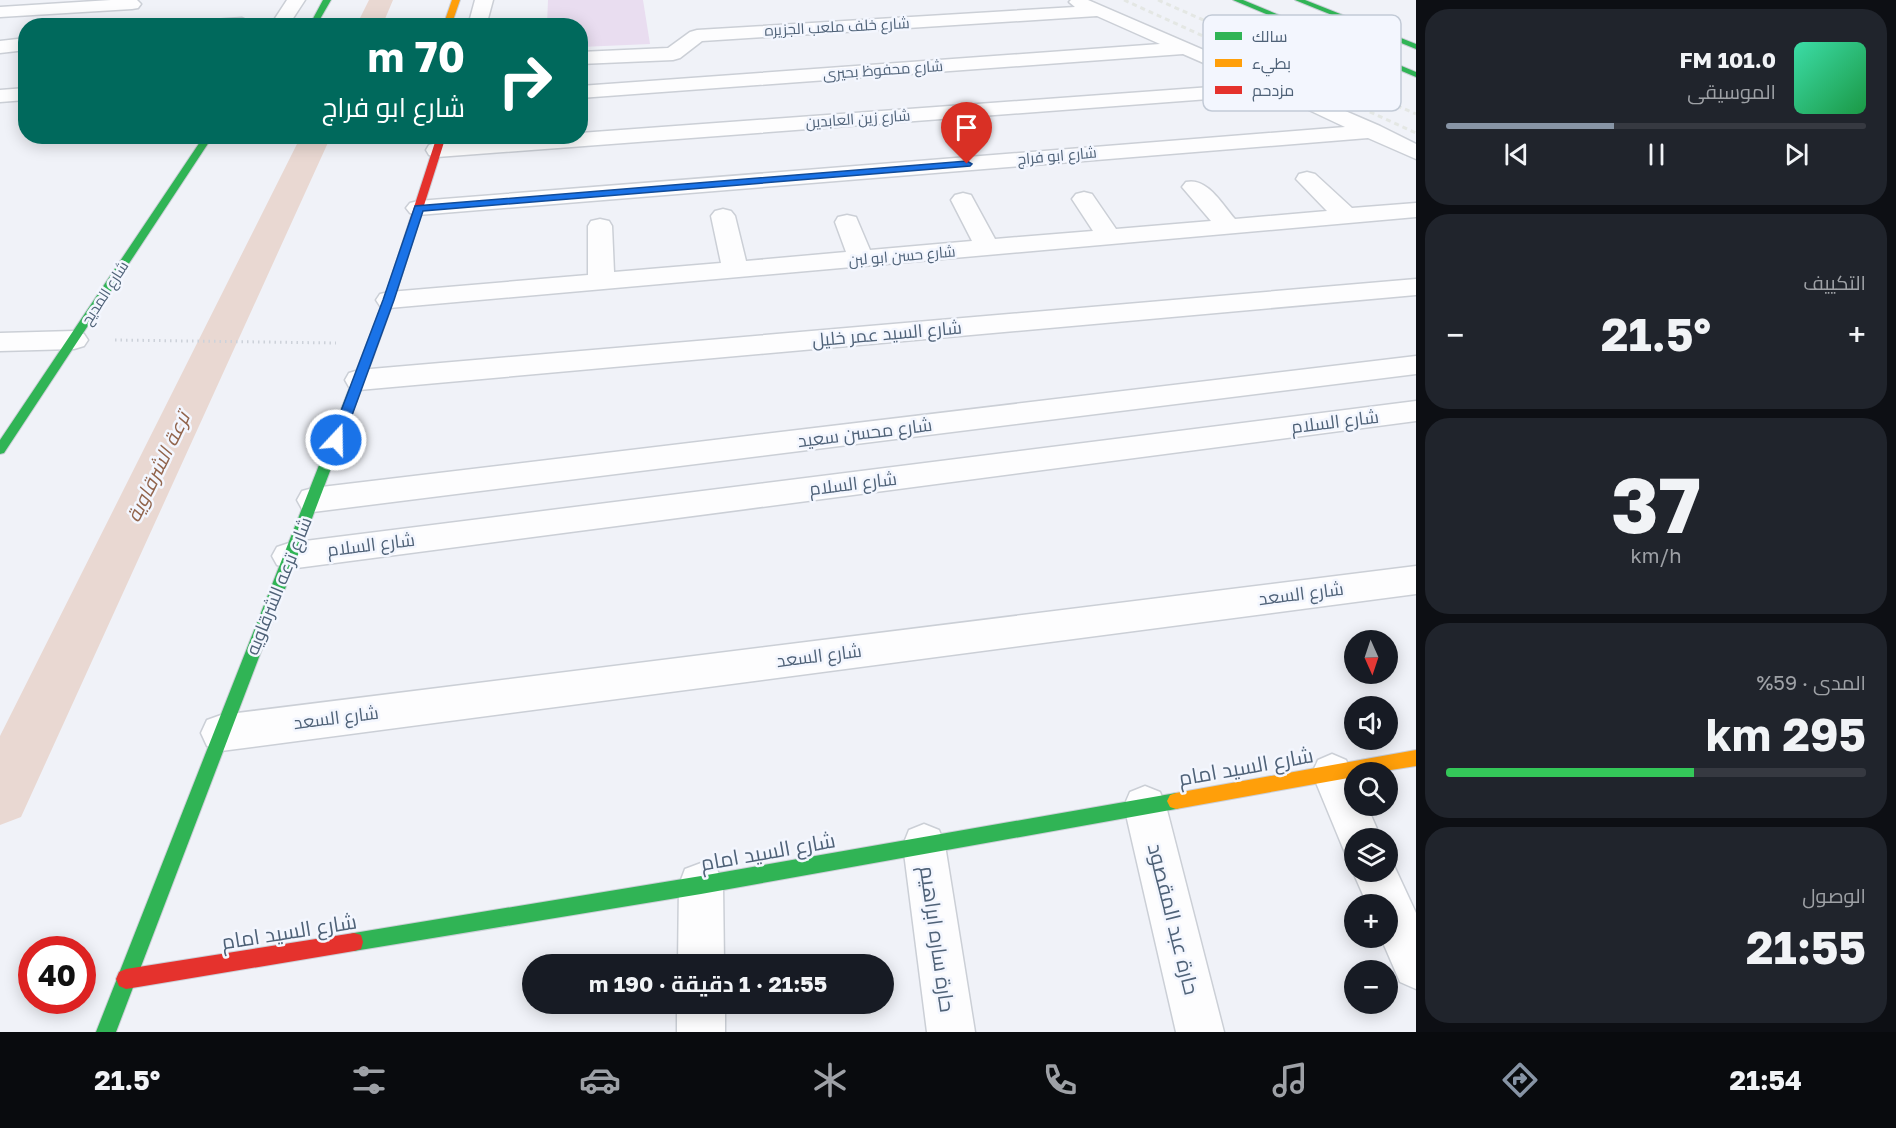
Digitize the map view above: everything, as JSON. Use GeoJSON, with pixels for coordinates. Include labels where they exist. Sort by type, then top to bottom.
{"type":"FeatureCollection","features":[{"type":"Feature","properties":{"kind":"main road"},"geometry":{"type":"LineString","coordinates":[[317,18],[327,0]]}},
{"type":"Feature","properties":{"kind":"main road"},"geometry":{"type":"LineString","coordinates":[[450,18],[456,0]]}},
{"type":"Feature","properties":{"kind":"main road"},"geometry":{"type":"LineString","coordinates":[[1237,0],[1273,15]]}},
{"type":"Feature","properties":{"kind":"main road"},"geometry":{"type":"LineString","coordinates":[[1299,0],[1336,15]]}},
{"type":"Feature","properties":{"kind":"main road"},"geometry":{"type":"LineString","coordinates":[[1401,41],[1416,47]]}},
{"type":"Feature","properties":{"kind":"main road"},"geometry":{"type":"LineString","coordinates":[[1401,69],[1416,75]]}},
{"type":"Feature","properties":{"kind":"main road","name":"شارع المديح"},"geometry":{"type":"LineString","coordinates":[[0,450],[204,144]]}},
{"type":"Feature","properties":{"kind":"main road","name":"شارع ترعه الشرقاويه"},"geometry":{"type":"LineString","coordinates":[[106,1032],[359,380],[388,300],[439,144]]}},
{"type":"Feature","properties":{"kind":"main road","name":"شارع السيد امام"},"geometry":{"type":"LineString","coordinates":[[126,979],[701,885],[1416,758]]}},
{"type":"Feature","properties":{"kind":"street"},"geometry":{"type":"LineString","coordinates":[[284,18],[296,0]]}},
{"type":"Feature","properties":{"kind":"street"},"geometry":{"type":"LineString","coordinates":[[479,18],[484,0]]}},
{"type":"Feature","properties":{"kind":"street"},"geometry":{"type":"LineString","coordinates":[[1074,0],[1203,55]]}},
{"type":"Feature","properties":{"kind":"street"},"geometry":{"type":"LineString","coordinates":[[0,12],[134,2]]}},
{"type":"Feature","properties":{"kind":"street"},"geometry":{"type":"LineString","coordinates":[[121,18],[134,2]]}},
{"type":"Feature","properties":{"kind":"street","name":"شارع خلف ملعب الجزيره"},"geometry":{"type":"LineString","coordinates":[[588,58],[673,54],[698,36],[1099,11]]}},
{"type":"Feature","properties":{"kind":"street"},"geometry":{"type":"LineString","coordinates":[[0,46],[18,45]]}},
{"type":"Feature","properties":{"kind":"street","name":"شارع محفوظ بحيرى"},"geometry":{"type":"LineString","coordinates":[[588,91],[1186,48]]}},
{"type":"Feature","properties":{"kind":"street","name":"شارع زين العابدين"},"geometry":{"type":"LineString","coordinates":[[588,133],[1203,93]]}},
{"type":"Feature","properties":{"kind":"street"},"geometry":{"type":"LineString","coordinates":[[0,96],[18,95]]}},
{"type":"Feature","properties":{"kind":"street"},"geometry":{"type":"LineString","coordinates":[[1328,111],[1416,152]]}},
{"type":"Feature","properties":{"kind":"street","name":"شارع ابو فراج"},"geometry":{"type":"LineString","coordinates":[[418,208],[1372,131]]}},
{"type":"Feature","properties":{"kind":"street"},"geometry":{"type":"LineString","coordinates":[[1307,179],[1346,216]]}},
{"type":"Feature","properties":{"kind":"street"},"geometry":{"type":"LineString","coordinates":[[1194,187],[1229,227]]}},
{"type":"Feature","properties":{"kind":"street"},"geometry":{"type":"LineString","coordinates":[[1084,199],[1109,237]]}},
{"type":"Feature","properties":{"kind":"street"},"geometry":{"type":"LineString","coordinates":[[963,200],[988,249]]}},
{"type":"Feature","properties":{"kind":"street","name":"شارع حسن ابو لبن"},"geometry":{"type":"LineString","coordinates":[[388,300],[1416,210]]}},
{"type":"Feature","properties":{"kind":"street"},"geometry":{"type":"LineString","coordinates":[[723,216],[736,271]]}},
{"type":"Feature","properties":{"kind":"street"},"geometry":{"type":"LineString","coordinates":[[847,222],[861,260]]}},
{"type":"Feature","properties":{"kind":"street"},"geometry":{"type":"LineString","coordinates":[[600,226],[601,283]]}},
{"type":"Feature","properties":{"kind":"street","name":"شارع السيد عمر خليل"},"geometry":{"type":"LineString","coordinates":[[359,380],[1416,287]]}},
{"type":"Feature","properties":{"kind":"street"},"geometry":{"type":"LineString","coordinates":[[0,342],[74,340]]}},
{"type":"Feature","properties":{"kind":"street","name":"شارع محسن سعيد"},"geometry":{"type":"LineString","coordinates":[[313,500],[1416,365]]}},
{"type":"Feature","properties":{"kind":"street","name":"شارع السلام"},"geometry":{"type":"LineString","coordinates":[[289,556],[1416,411]]}},
{"type":"Feature","properties":{"kind":"street","name":"شارع السعد"},"geometry":{"type":"LineString","coordinates":[[221,733],[1416,580]]}},
{"type":"Feature","properties":{"kind":"street"},"geometry":{"type":"LineString","coordinates":[[1332,773],[1356,828]]}},
{"type":"Feature","properties":{"kind":"street","name":"حارة عبد المقصود"},"geometry":{"type":"LineString","coordinates":[[1145,806],[1200,1032]]}},
{"type":"Feature","properties":{"kind":"street","name":"حارة ساره ابراهيم"},"geometry":{"type":"LineString","coordinates":[[924,845],[951,1032]]}},
{"type":"Feature","properties":{"kind":"street"},"geometry":{"type":"LineString","coordinates":[[1379,882],[1416,966]]}},
{"type":"Feature","properties":{"kind":"street"},"geometry":{"type":"LineString","coordinates":[[701,885],[701,954]]}},
{"type":"Feature","properties":{"kind":"street"},"geometry":{"type":"LineString","coordinates":[[701,1014],[701,1032]]}},
{"type":"Feature","properties":{"kind":"path"},"geometry":{"type":"LineString","coordinates":[[74,340],[328,343]]}},
{"type":"Feature","properties":{"kind":"shaded area"},"geometry":{"type":"Polygon","coordinates":[[[548,0],[643,0],[650,44],[588,47],[588,18],[547,18],[548,0]]]}},
{"type":"Feature","properties":{"kind":"waterway","name":"ترعة الشرقاوية"},"geometry":{"type":"LineString","coordinates":[[373,18],[381,0]]}},
{"type":"Feature","properties":{"kind":"waterway","name":"ترعة الشرقاوية"},"geometry":{"type":"LineString","coordinates":[[0,797],[312,144]]}},
{"type":"Feature","properties":{"kind":"railway"},"geometry":{"type":"LineString","coordinates":[[1124,0],[1203,36]]}},
{"type":"Feature","properties":{"kind":"railway"},"geometry":{"type":"LineString","coordinates":[[1158,0],[1203,20]]}},
{"type":"Feature","properties":{"kind":"railway"},"geometry":{"type":"LineString","coordinates":[[1401,107],[1416,114]]}},
{"type":"Feature","properties":{"kind":"railway"},"geometry":{"type":"LineString","coordinates":[[1368,111],[1416,133]]}},
{"type":"Feature","properties":{"kind":"traffic: fast"},"geometry":{"type":"LineString","coordinates":[[317,18],[327,0]]}},
{"type":"Feature","properties":{"kind":"traffic: fast"},"geometry":{"type":"LineString","coordinates":[[1237,0],[1273,15]]}},
{"type":"Feature","properties":{"kind":"traffic: fast"},"geometry":{"type":"LineString","coordinates":[[1299,0],[1336,15]]}},
{"type":"Feature","properties":{"kind":"traffic: fast"},"geometry":{"type":"LineString","coordinates":[[1401,41],[1416,47]]}},
{"type":"Feature","properties":{"kind":"traffic: fast"},"geometry":{"type":"LineString","coordinates":[[1401,69],[1416,75]]}},
{"type":"Feature","properties":{"kind":"traffic: fast"},"geometry":{"type":"LineString","coordinates":[[0,450],[204,144]]}},
{"type":"Feature","properties":{"kind":"traffic: fast"},"geometry":{"type":"LineString","coordinates":[[106,1032],[366,361]]}},
{"type":"Feature","properties":{"kind":"traffic: fast"},"geometry":{"type":"LineString","coordinates":[[354,942],[701,885],[1176,801]]}},
{"type":"Feature","properties":{"kind":"traffic: slow"},"geometry":{"type":"LineString","coordinates":[[450,18],[456,0]]}},
{"type":"Feature","properties":{"kind":"traffic: slow"},"geometry":{"type":"LineString","coordinates":[[1176,801],[1416,758]]}},
{"type":"Feature","properties":{"kind":"traffic: jam"},"geometry":{"type":"LineString","coordinates":[[366,361],[389,300],[439,144]]}},
{"type":"Feature","properties":{"kind":"traffic: jam"},"geometry":{"type":"LineString","coordinates":[[126,979],[354,942]]}},
{"type":"Feature","properties":{"kind":"route"},"geometry":{"type":"LineString","coordinates":[[336,440],[388,300],[418,208],[967,164]]}}]}
